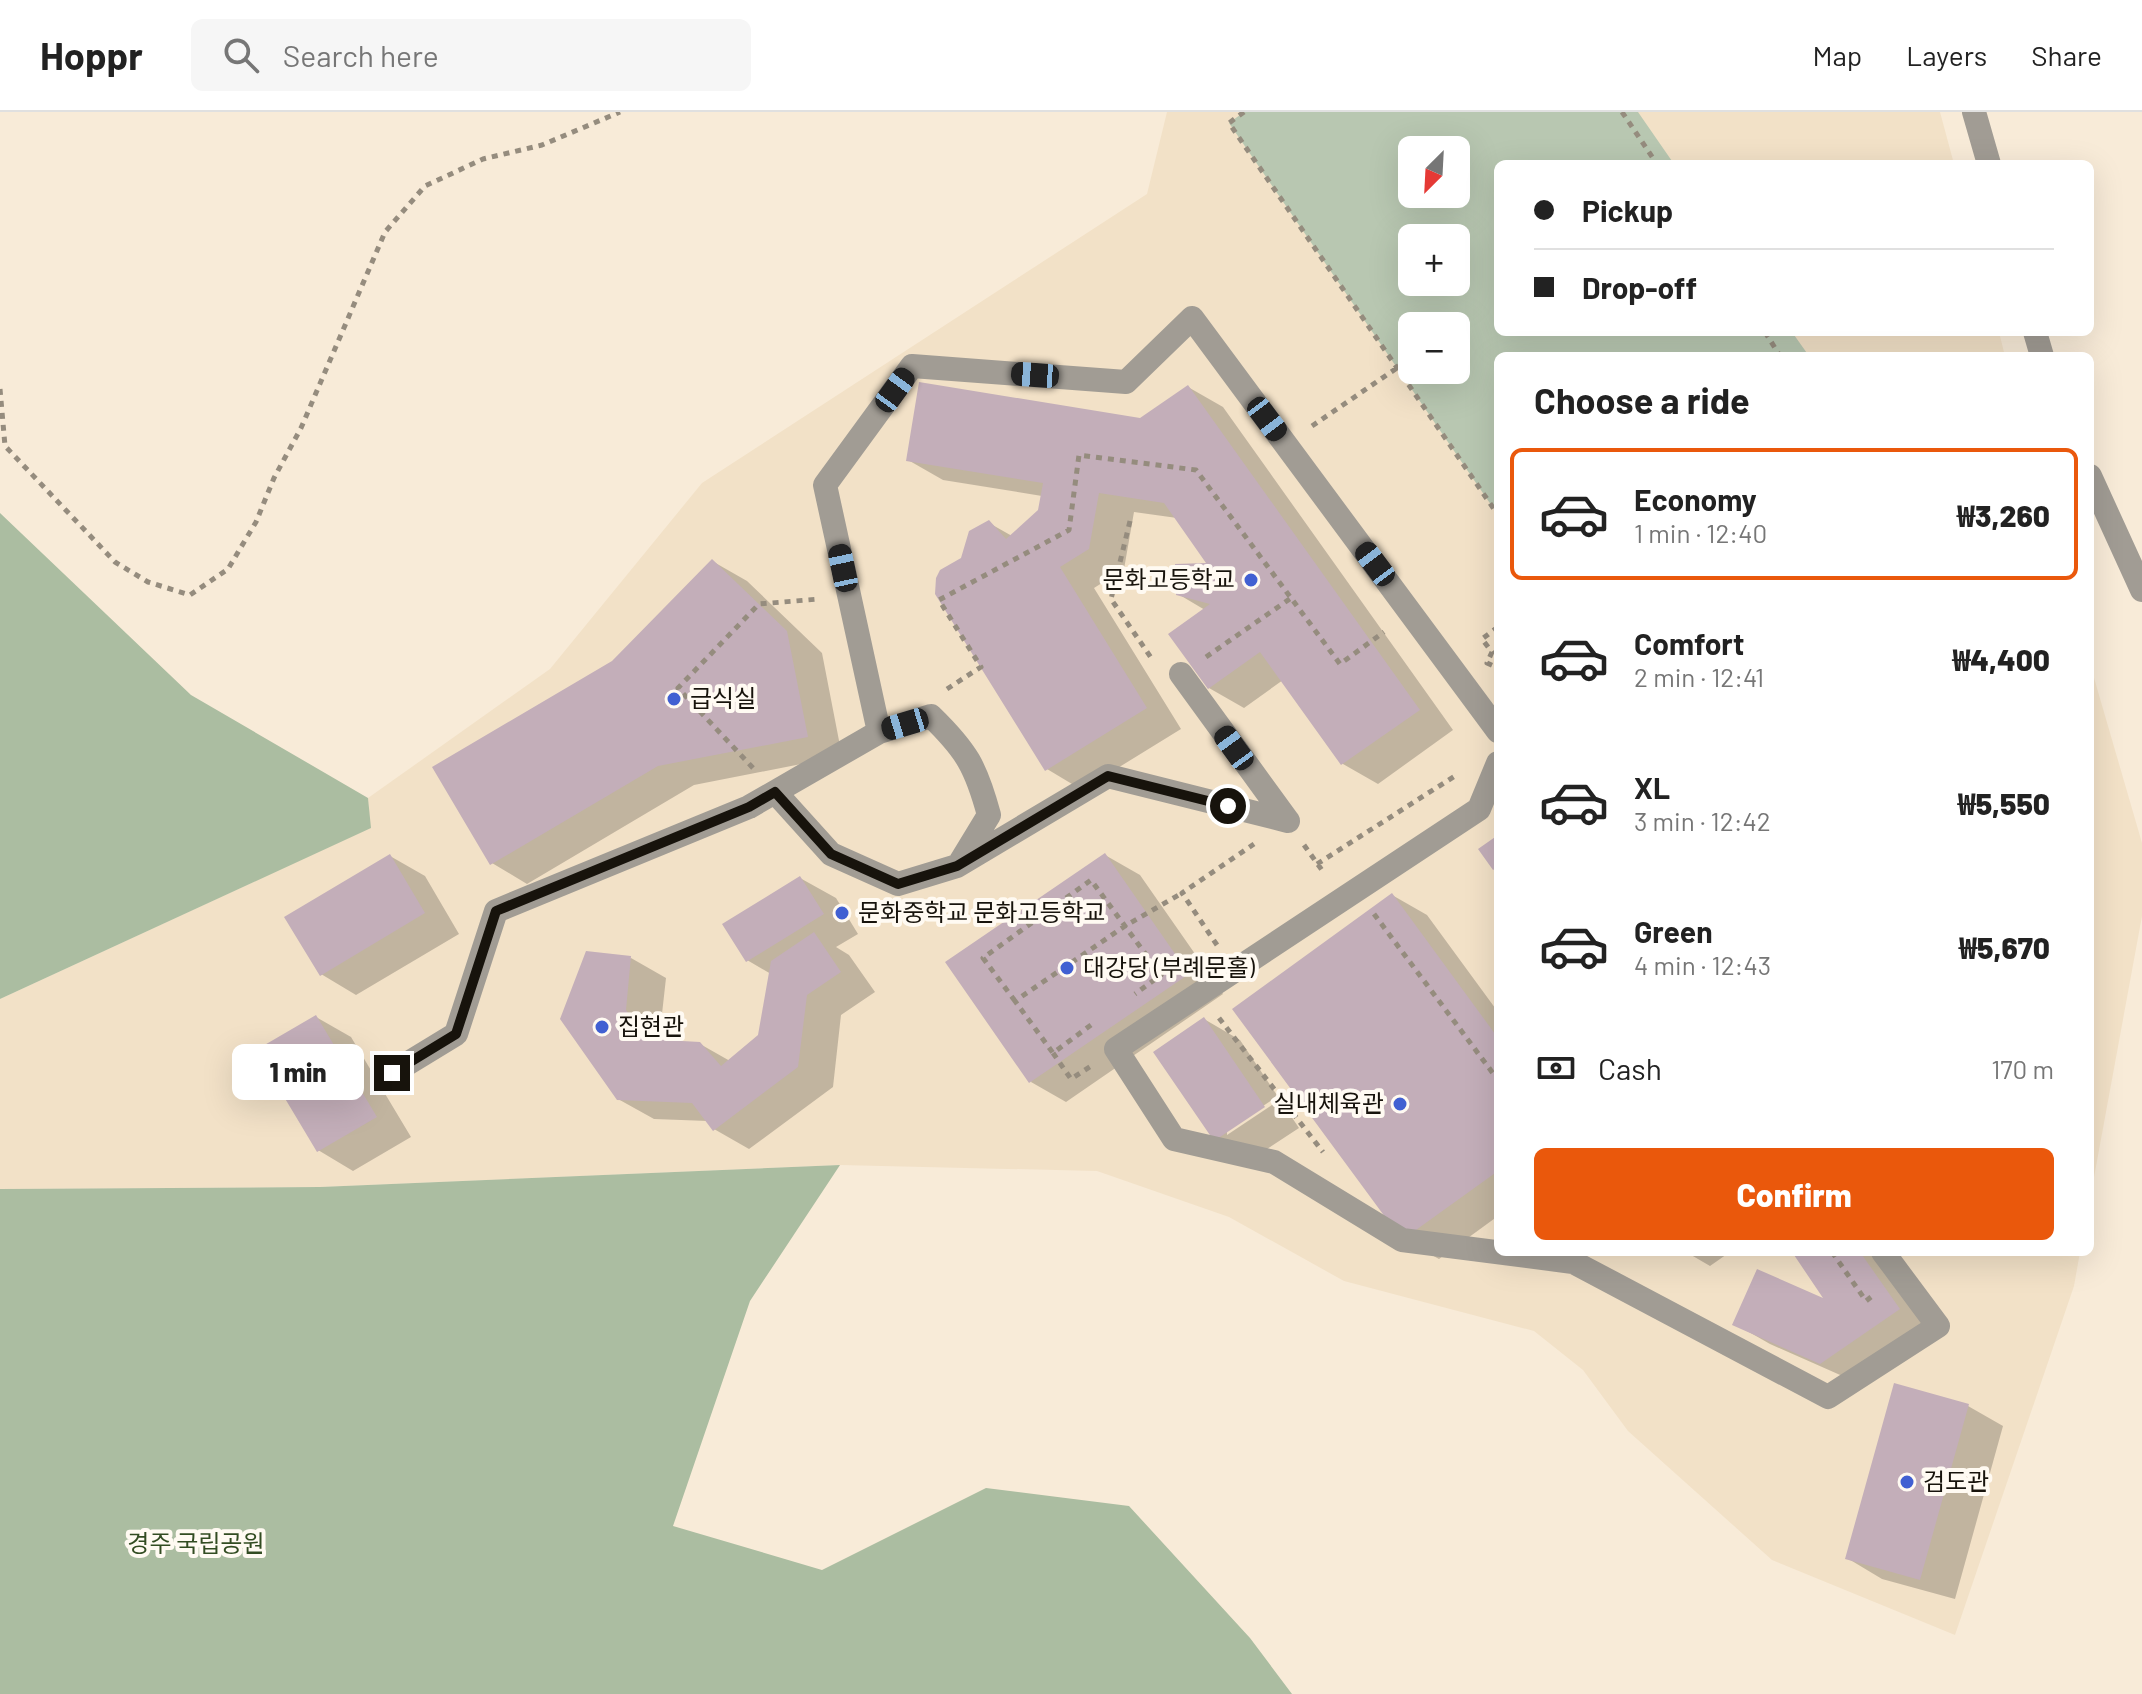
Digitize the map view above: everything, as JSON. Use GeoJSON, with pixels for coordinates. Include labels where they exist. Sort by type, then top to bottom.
{"type":"FeatureCollection","features":[{"type":"Feature","properties":{"kind":"street"},"geometry":{"type":"LineString","coordinates":[[1974,112],[1988,160]]}},
{"type":"Feature","properties":{"kind":"street"},"geometry":{"type":"LineString","coordinates":[[879,732],[825,485],[912,366],[1126,382],[1192,318],[1494,726]]}},
{"type":"Feature","properties":{"kind":"street"},"geometry":{"type":"LineString","coordinates":[[2094,485],[2142,590]]}},
{"type":"Feature","properties":{"kind":"street"},"geometry":{"type":"LineString","coordinates":[[775,792],[831,854],[898,884],[957,866],[1108,776],[1288,821],[1181,674]]}},
{"type":"Feature","properties":{"kind":"street"},"geometry":{"type":"LineString","coordinates":[[392,1073],[456,1034],[496,911],[749,807],[879,732],[931,716],[958,742],[979,777],[989,815],[957,866]]}},
{"type":"Feature","properties":{"kind":"street"},"geometry":{"type":"LineString","coordinates":[[1494,773],[1479,809],[1116,1049],[1174,1139],[1274,1162],[1402,1240],[1494,1252]]}},
{"type":"Feature","properties":{"kind":"street"},"geometry":{"type":"LineString","coordinates":[[1526,1256],[1573,1262],[1828,1397],[1938,1326],[1886,1256]]}},
{"type":"Feature","properties":{"kind":"path"},"geometry":{"type":"LineString","coordinates":[[0,389],[5,446],[115,562],[148,582],[190,595],[228,569],[256,522],[274,478],[301,428],[385,232],[425,186],[483,159],[542,145],[620,112]]}},
{"type":"Feature","properties":{"kind":"path"},"geometry":{"type":"LineString","coordinates":[[1244,112],[1229,123],[1494,509]]}},
{"type":"Feature","properties":{"kind":"path"},"geometry":{"type":"LineString","coordinates":[[1622,112],[1654,160]]}},
{"type":"Feature","properties":{"kind":"path"},"geometry":{"type":"LineString","coordinates":[[1286,444],[1397,368]]}},
{"type":"Feature","properties":{"kind":"path"},"geometry":{"type":"LineString","coordinates":[[943,692],[981,667],[939,600],[1069,530],[1079,455],[1196,470],[1340,664],[1410,613]]}},
{"type":"Feature","properties":{"kind":"path"},"geometry":{"type":"LineString","coordinates":[[1130,521],[1111,599],[1169,683],[1291,598]]}},
{"type":"Feature","properties":{"kind":"path"},"geometry":{"type":"LineString","coordinates":[[775,792],[678,688],[759,604],[849,596]]}},
{"type":"Feature","properties":{"kind":"path"},"geometry":{"type":"LineString","coordinates":[[1494,630],[1482,639],[1492,652],[1487,663],[1494,666]]}},
{"type":"Feature","properties":{"kind":"path"},"geometry":{"type":"LineString","coordinates":[[1317,864],[1459,773]]}},
{"type":"Feature","properties":{"kind":"path"},"geometry":{"type":"LineString","coordinates":[[1116,1049],[1071,1079],[983,958],[1091,880],[1161,975],[1125,1001]]}},
{"type":"Feature","properties":{"kind":"path"},"geometry":{"type":"LineString","coordinates":[[1357,889],[1494,1075]]}},
{"type":"Feature","properties":{"kind":"path"},"geometry":{"type":"LineString","coordinates":[[1015,1001],[1125,926],[1182,893]]}},
{"type":"Feature","properties":{"kind":"path"},"geometry":{"type":"LineString","coordinates":[[1053,1053],[1101,1018]]}},
{"type":"Feature","properties":{"kind":"path"},"geometry":{"type":"LineString","coordinates":[[1835,1256],[1866,1301]]}},
{"type":"Feature","properties":{"kind":"shaded area","name":"문화중학교 문화고등학교"},"geometry":{"type":"Polygon","coordinates":[[[1167,112],[1940,112],[1953,160],[1494,160],[1494,336],[2000,336],[2004,352],[1494,352],[1494,1256],[2079,1256],[2074,1286],[1955,1635],[1772,1560],[1628,1431],[1583,1370],[1534,1331],[1344,1281],[1229,1217],[1097,1171],[840,1165],[320,1187],[0,1189],[0,999],[370,828],[368,798],[550,669],[702,483],[1147,194],[1167,112]]]}},
{"type":"Feature","properties":{"kind":"shaded area"},"geometry":{"type":"Polygon","coordinates":[[[2094,678],[2142,843],[2142,916],[2094,1177],[2094,678]]]}},
{"type":"Feature","properties":{"kind":"green space"},"geometry":{"type":"Polygon","coordinates":[[[1244,112],[1638,112],[1671,160],[1494,160],[1494,336],[1795,336],[1806,352],[1494,352],[1494,509],[1408,384],[1470,384],[1470,312],[1398,312],[1398,369],[1229,123],[1244,112]]]}},
{"type":"Feature","properties":{"kind":"green space"},"geometry":{"type":"Polygon","coordinates":[[[0,513],[191,695],[368,798],[371,828],[0,999],[0,513]]]}},
{"type":"Feature","properties":{"kind":"green space","name":"경주 국립공원"},"geometry":{"type":"Polygon","coordinates":[[[840,1165],[750,1301],[673,1526],[822,1570],[986,1488],[1129,1506],[1250,1638],[1292,1694],[0,1694],[0,1189],[320,1187],[840,1165]]]}},
{"type":"Feature","properties":{"kind":"building","name":"문화고등학교"},"geometry":{"type":"Polygon","coordinates":[[[919,382],[1140,418],[1188,385],[1420,710],[1341,765],[1260,652],[1208,689],[1168,634],[1210,604],[1176,595],[1175,564],[1206,563],[1164,503],[1099,493],[1089,549],[1060,567],[1147,708],[1045,771],[935,594],[940,570],[961,558],[969,531],[989,520],[1006,539],[1038,510],[1043,483],[906,461],[919,382]]]}},
{"type":"Feature","properties":{"kind":"building","name":"급식실"},"geometry":{"type":"Polygon","coordinates":[[[712,559],[787,631],[808,737],[658,766],[490,865],[432,767],[612,661],[712,559]]]}},
{"type":"Feature","properties":{"kind":"building"},"geometry":{"type":"Polygon","coordinates":[[[1494,838],[1494,869],[1493,870],[1478,849],[1494,838]]]}},
{"type":"Feature","properties":{"kind":"building","name":"대강당 (부례문홀)"},"geometry":{"type":"Polygon","coordinates":[[[1105,853],[1189,974],[1029,1083],[945,962],[1105,853]]]}},
{"type":"Feature","properties":{"kind":"building"},"geometry":{"type":"Polygon","coordinates":[[[390,854],[425,913],[320,976],[284,917],[390,854]]]}},
{"type":"Feature","properties":{"kind":"building"},"geometry":{"type":"Polygon","coordinates":[[[800,876],[824,914],[746,962],[722,924],[800,876]]]}},
{"type":"Feature","properties":{"kind":"building","name":"실내체육관"},"geometry":{"type":"Polygon","coordinates":[[[1392,893],[1494,1033],[1494,1174],[1402,1240],[1232,1009],[1392,893]]]}},
{"type":"Feature","properties":{"kind":"building","name":"집현관"},"geometry":{"type":"Polygon","coordinates":[[[814,932],[841,972],[807,995],[798,1067],[713,1131],[692,1103],[617,1100],[560,1019],[586,951],[631,956],[626,1010],[646,1039],[700,1042],[721,1066],[758,1035],[771,961],[814,932]]]}},
{"type":"Feature","properties":{"kind":"building"},"geometry":{"type":"Polygon","coordinates":[[[316,1015],[377,1117],[317,1152],[256,1050],[316,1015]]]}},
{"type":"Feature","properties":{"kind":"building"},"geometry":{"type":"Polygon","coordinates":[[[1204,1017],[1265,1107],[1214,1141],[1153,1052],[1204,1017]]]}},
{"type":"Feature","properties":{"kind":"building"},"geometry":{"type":"Polygon","coordinates":[[[1795,1256],[1863,1256],[1900,1309],[1820,1364],[1732,1325],[1757,1269],[1823,1298],[1795,1256]]]}},
{"type":"Feature","properties":{"kind":"building","name":"검도관"},"geometry":{"type":"Polygon","coordinates":[[[1894,1383],[1969,1404],[1920,1580],[1845,1559],[1894,1383]]]}},
{"type":"Feature","properties":{"kind":"place","name":"문화고등학교"},"geometry":{"type":"Point","coordinates":[1251,580]}},
{"type":"Feature","properties":{"kind":"place","name":"급식실"},"geometry":{"type":"Point","coordinates":[674,699]}},
{"type":"Feature","properties":{"kind":"place","name":"문화중학교 문화고등학교"},"geometry":{"type":"Point","coordinates":[842,913]}},
{"type":"Feature","properties":{"kind":"place","name":"대강당 (부례문홀)"},"geometry":{"type":"Point","coordinates":[1067,968]}},
{"type":"Feature","properties":{"kind":"place","name":"집현관"},"geometry":{"type":"Point","coordinates":[602,1027]}},
{"type":"Feature","properties":{"kind":"place","name":"실내체육관"},"geometry":{"type":"Point","coordinates":[1400,1104]}},
{"type":"Feature","properties":{"kind":"place","name":"검도관"},"geometry":{"type":"Point","coordinates":[1907,1482]}},
{"type":"Feature","properties":{"kind":"route"},"geometry":{"type":"LineString","coordinates":[[392,1073],[456,1034],[496,911],[749,807],[775,792],[831,854],[898,884],[957,866],[1108,776],[1228,806]]}}]}
